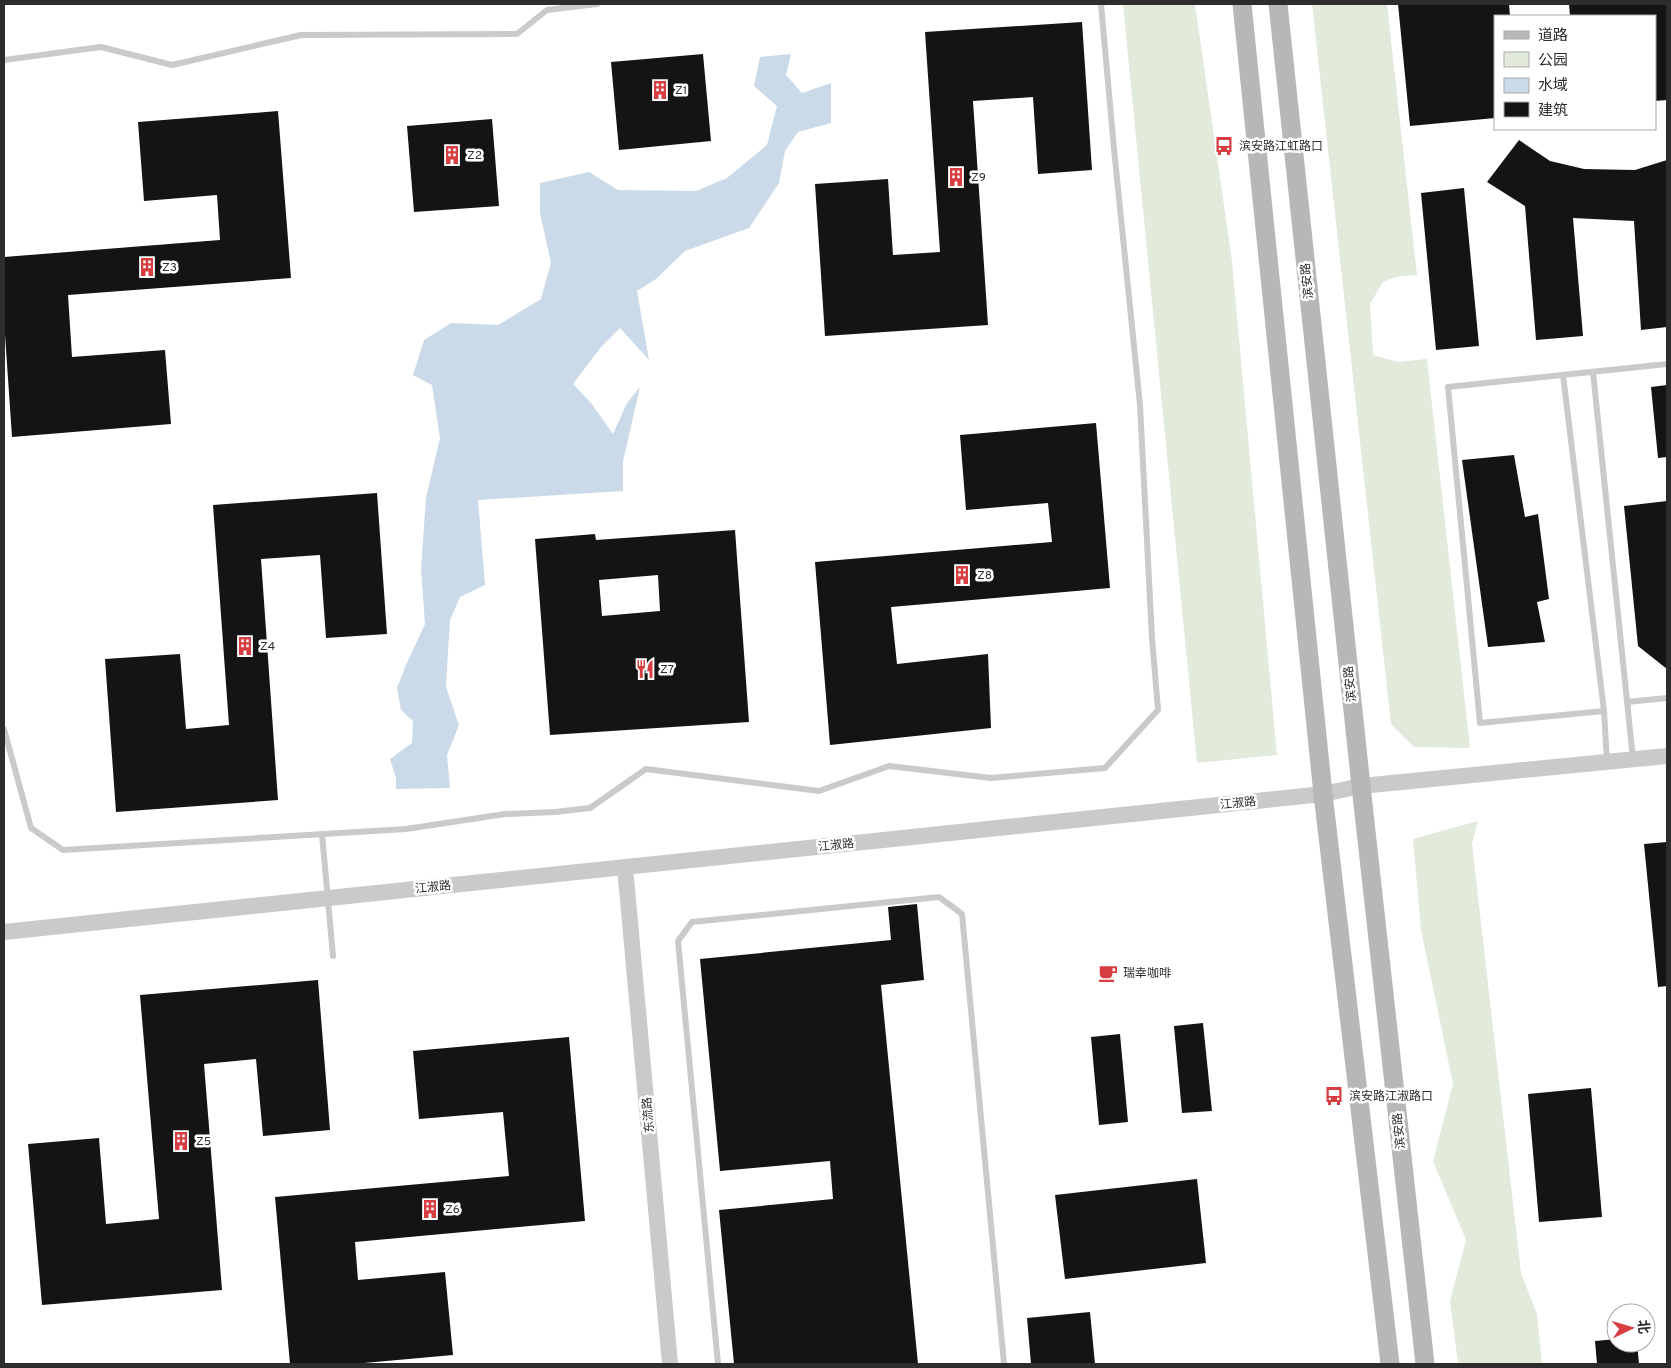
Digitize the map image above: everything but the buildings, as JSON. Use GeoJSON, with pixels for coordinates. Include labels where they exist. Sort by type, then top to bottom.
{"type":"FeatureCollection","features":[{"type":"Feature","properties":{"kind":"main road"},"geometry":{"type":"LineString","coordinates":[[1242,4],[1323,794],[1390,1364]]}},
{"type":"Feature","properties":{"kind":"main road","name":"滨安路"},"geometry":{"type":"LineString","coordinates":[[1278,4],[1361,786],[1425,1364]]}},
{"type":"Feature","properties":{"kind":"street","name":"江淑路"},"geometry":{"type":"LineString","coordinates":[[4,932],[1323,794],[1361,786],[1667,756]]}},
{"type":"Feature","properties":{"kind":"street","name":"东流路"},"geometry":{"type":"LineString","coordinates":[[625,867],[670,1364]]}},
{"type":"Feature","properties":{"kind":"lane"},"geometry":{"type":"LineString","coordinates":[[4,60],[101,47],[172,65],[301,35],[517,34],[547,7],[597,4]]}},
{"type":"Feature","properties":{"kind":"lane"},"geometry":{"type":"LineString","coordinates":[[4,729],[31,828],[63,850],[406,829],[505,814],[555,812],[590,808],[646,769],[818,791],[889,766],[991,778],[1105,768],[1158,710],[1152,638],[1140,405],[1101,4]]}},
{"type":"Feature","properties":{"kind":"lane"},"geometry":{"type":"LineString","coordinates":[[1604,711],[1480,723],[1448,387],[1667,364]]}},
{"type":"Feature","properties":{"kind":"lane"},"geometry":{"type":"LineString","coordinates":[[1593,372],[1633,760]]}},
{"type":"Feature","properties":{"kind":"lane"},"geometry":{"type":"LineString","coordinates":[[1563,375],[1604,711],[1607,762]]}},
{"type":"Feature","properties":{"kind":"lane"},"geometry":{"type":"LineString","coordinates":[[1627,702],[1667,698]]}},
{"type":"Feature","properties":{"kind":"lane"},"geometry":{"type":"LineString","coordinates":[[322,834],[333,956]]}},
{"type":"Feature","properties":{"kind":"lane"},"geometry":{"type":"LineString","coordinates":[[718,1364],[678,941],[692,922],[939,897],[962,914],[1004,1364]]}},
{"type":"Feature","properties":{"kind":"green space"},"geometry":{"type":"Polygon","coordinates":[[[1123,4],[1195,4],[1232,261],[1277,755],[1197,763],[1123,4]]]}},
{"type":"Feature","properties":{"kind":"green space"},"geometry":{"type":"Polygon","coordinates":[[[1312,4],[1387,4],[1417,275],[1396,277],[1383,282],[1370,304],[1373,355],[1398,362],[1427,359],[1470,748],[1414,747],[1391,724],[1312,4]]]}},
{"type":"Feature","properties":{"kind":"green space"},"geometry":{"type":"Polygon","coordinates":[[[1478,821],[1472,844],[1521,1273],[1537,1314],[1542,1364],[1458,1364],[1450,1301],[1466,1240],[1433,1161],[1453,1084],[1421,930],[1413,839],[1478,821]]]}},
{"type":"Feature","properties":{"kind":"water"},"geometry":{"type":"Polygon","coordinates":[[[791,54],[786,75],[802,93],[831,83],[831,123],[798,132],[785,151],[779,183],[749,228],[685,251],[656,279],[637,291],[649,360],[620,328],[601,347],[573,384],[591,403],[613,434],[627,403],[640,387],[623,461],[623,491],[478,500],[485,585],[460,597],[450,620],[446,687],[459,725],[447,755],[450,788],[396,789],[396,778],[390,759],[412,743],[413,721],[401,710],[397,688],[425,624],[421,569],[426,498],[440,438],[432,385],[413,375],[424,340],[451,323],[498,325],[541,299],[551,263],[540,213],[540,183],[589,172],[618,190],[696,191],[727,178],[767,145],[777,106],[754,86],[760,57],[791,54]]]}},
{"type":"Feature","properties":{"kind":"place","name":"Z1"},"geometry":{"type":"Point","coordinates":[660,90]}},
{"type":"Feature","properties":{"kind":"place","name":"滨安路江虹路口"},"geometry":{"type":"Point","coordinates":[1224,146]}},
{"type":"Feature","properties":{"kind":"place","name":"Z2"},"geometry":{"type":"Point","coordinates":[452,155]}},
{"type":"Feature","properties":{"kind":"place","name":"Z9"},"geometry":{"type":"Point","coordinates":[956,177]}},
{"type":"Feature","properties":{"kind":"place","name":"Z3"},"geometry":{"type":"Point","coordinates":[147,267]}},
{"type":"Feature","properties":{"kind":"place","name":"Z8"},"geometry":{"type":"Point","coordinates":[962,575]}},
{"type":"Feature","properties":{"kind":"place","name":"Z4"},"geometry":{"type":"Point","coordinates":[245,646]}},
{"type":"Feature","properties":{"kind":"place","name":"Z7"},"geometry":{"type":"Point","coordinates":[645,669]}},
{"type":"Feature","properties":{"kind":"place","name":"瑞幸咖啡"},"geometry":{"type":"Point","coordinates":[1108,973]}},
{"type":"Feature","properties":{"kind":"place","name":"滨安路江淑路口"},"geometry":{"type":"Point","coordinates":[1334,1096]}},
{"type":"Feature","properties":{"kind":"place","name":"Z5"},"geometry":{"type":"Point","coordinates":[181,1141]}},
{"type":"Feature","properties":{"kind":"place","name":"Z6"},"geometry":{"type":"Point","coordinates":[430,1209]}}]}
